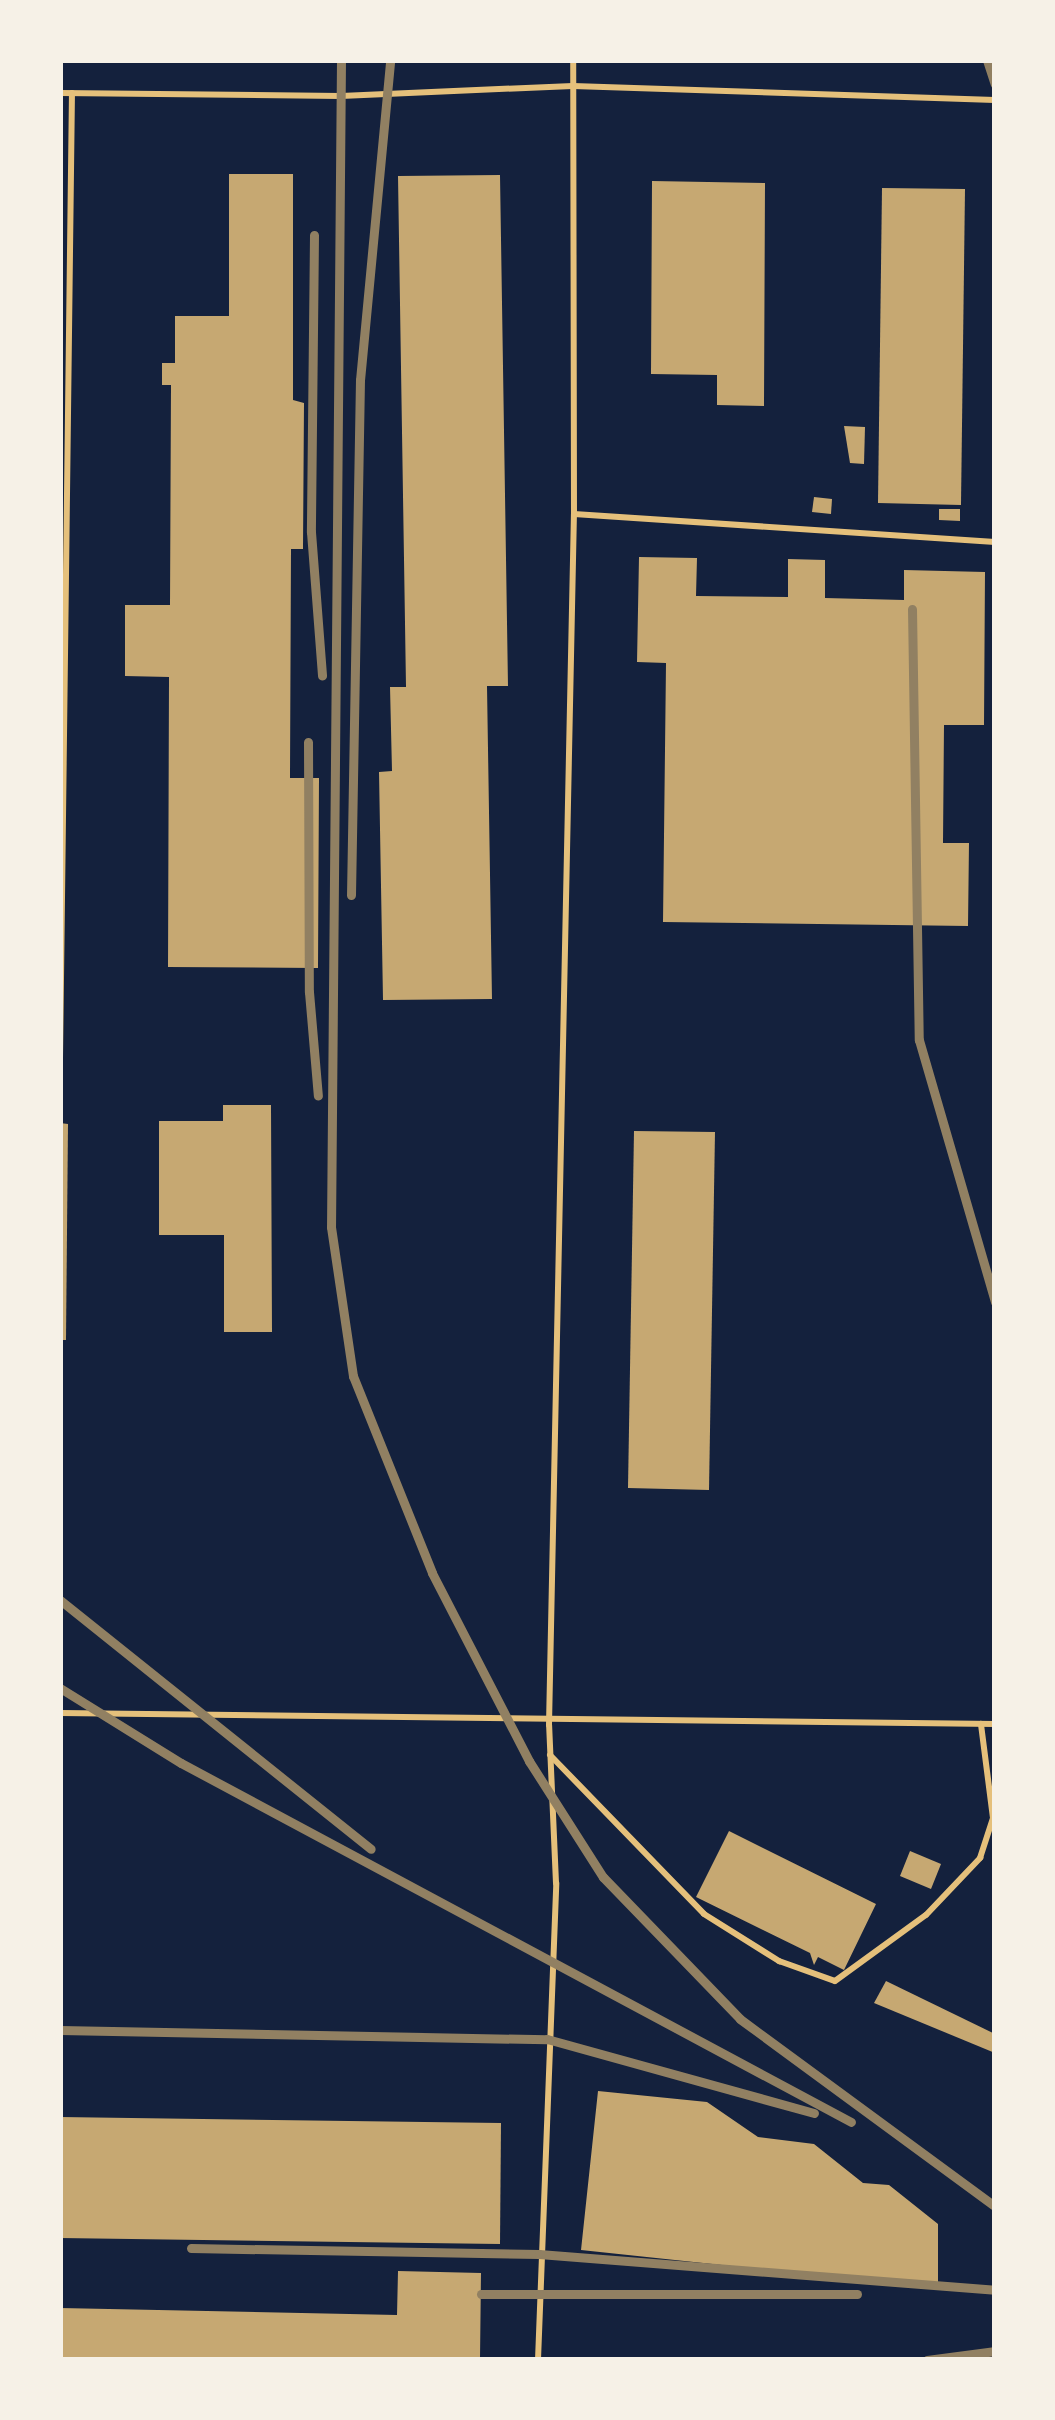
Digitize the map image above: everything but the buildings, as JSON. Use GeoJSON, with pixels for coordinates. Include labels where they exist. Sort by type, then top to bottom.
{"type":"FeatureCollection","features":[{"type":"Feature","properties":{"kind":"lane"},"geometry":{"type":"LineString","coordinates":[[538,2360],[556,1883],[549,1725],[574,514],[573,60]]}},
{"type":"Feature","properties":{"kind":"lane"},"geometry":{"type":"LineString","coordinates":[[60,93],[340,96],[573,86],[995,100]]}},
{"type":"Feature","properties":{"kind":"lane"},"geometry":{"type":"LineString","coordinates":[[60,1059],[72,93]]}},
{"type":"Feature","properties":{"kind":"lane"},"geometry":{"type":"LineString","coordinates":[[574,514],[995,542]]}},
{"type":"Feature","properties":{"kind":"lane"},"geometry":{"type":"LineString","coordinates":[[60,1714],[549,1725],[995,1724]]}},
{"type":"Feature","properties":{"kind":"lane"},"geometry":{"type":"LineString","coordinates":[[549,1755],[704,1914],[779,1961],[835,1981],[926,1916],[980,1858],[993,1818],[981,1724]]}},
{"type":"Feature","properties":{"kind":"railway"},"geometry":{"type":"LineString","coordinates":[[341,60],[331,1227],[353,1376],[432,1573],[529,1761],[603,1877],[740,2019],[995,2206]]}},
{"type":"Feature","properties":{"kind":"railway"},"geometry":{"type":"LineString","coordinates":[[351,895],[360,380],[390,60]]}},
{"type":"Feature","properties":{"kind":"railway"},"geometry":{"type":"LineString","coordinates":[[987,60],[995,84]]}},
{"type":"Feature","properties":{"kind":"railway"},"geometry":{"type":"LineString","coordinates":[[314,235],[311,532],[322,676]]}},
{"type":"Feature","properties":{"kind":"railway"},"geometry":{"type":"LineString","coordinates":[[912,609],[919,1040],[995,1302]]}},
{"type":"Feature","properties":{"kind":"railway"},"geometry":{"type":"LineString","coordinates":[[308,742],[309,992],[318,1096]]}},
{"type":"Feature","properties":{"kind":"railway"},"geometry":{"type":"LineString","coordinates":[[60,1600],[371,1849]]}},
{"type":"Feature","properties":{"kind":"railway"},"geometry":{"type":"LineString","coordinates":[[60,1688],[181,1763],[851,2122]]}},
{"type":"Feature","properties":{"kind":"railway"},"geometry":{"type":"LineString","coordinates":[[60,2030],[547,2039],[814,2113]]}},
{"type":"Feature","properties":{"kind":"railway"},"geometry":{"type":"LineString","coordinates":[[191,2248],[539,2254],[995,2290]]}},
{"type":"Feature","properties":{"kind":"railway"},"geometry":{"type":"LineString","coordinates":[[481,2294],[857,2294]]}},
{"type":"Feature","properties":{"kind":"railway"},"geometry":{"type":"LineString","coordinates":[[927,2360],[995,2351]]}}]}
